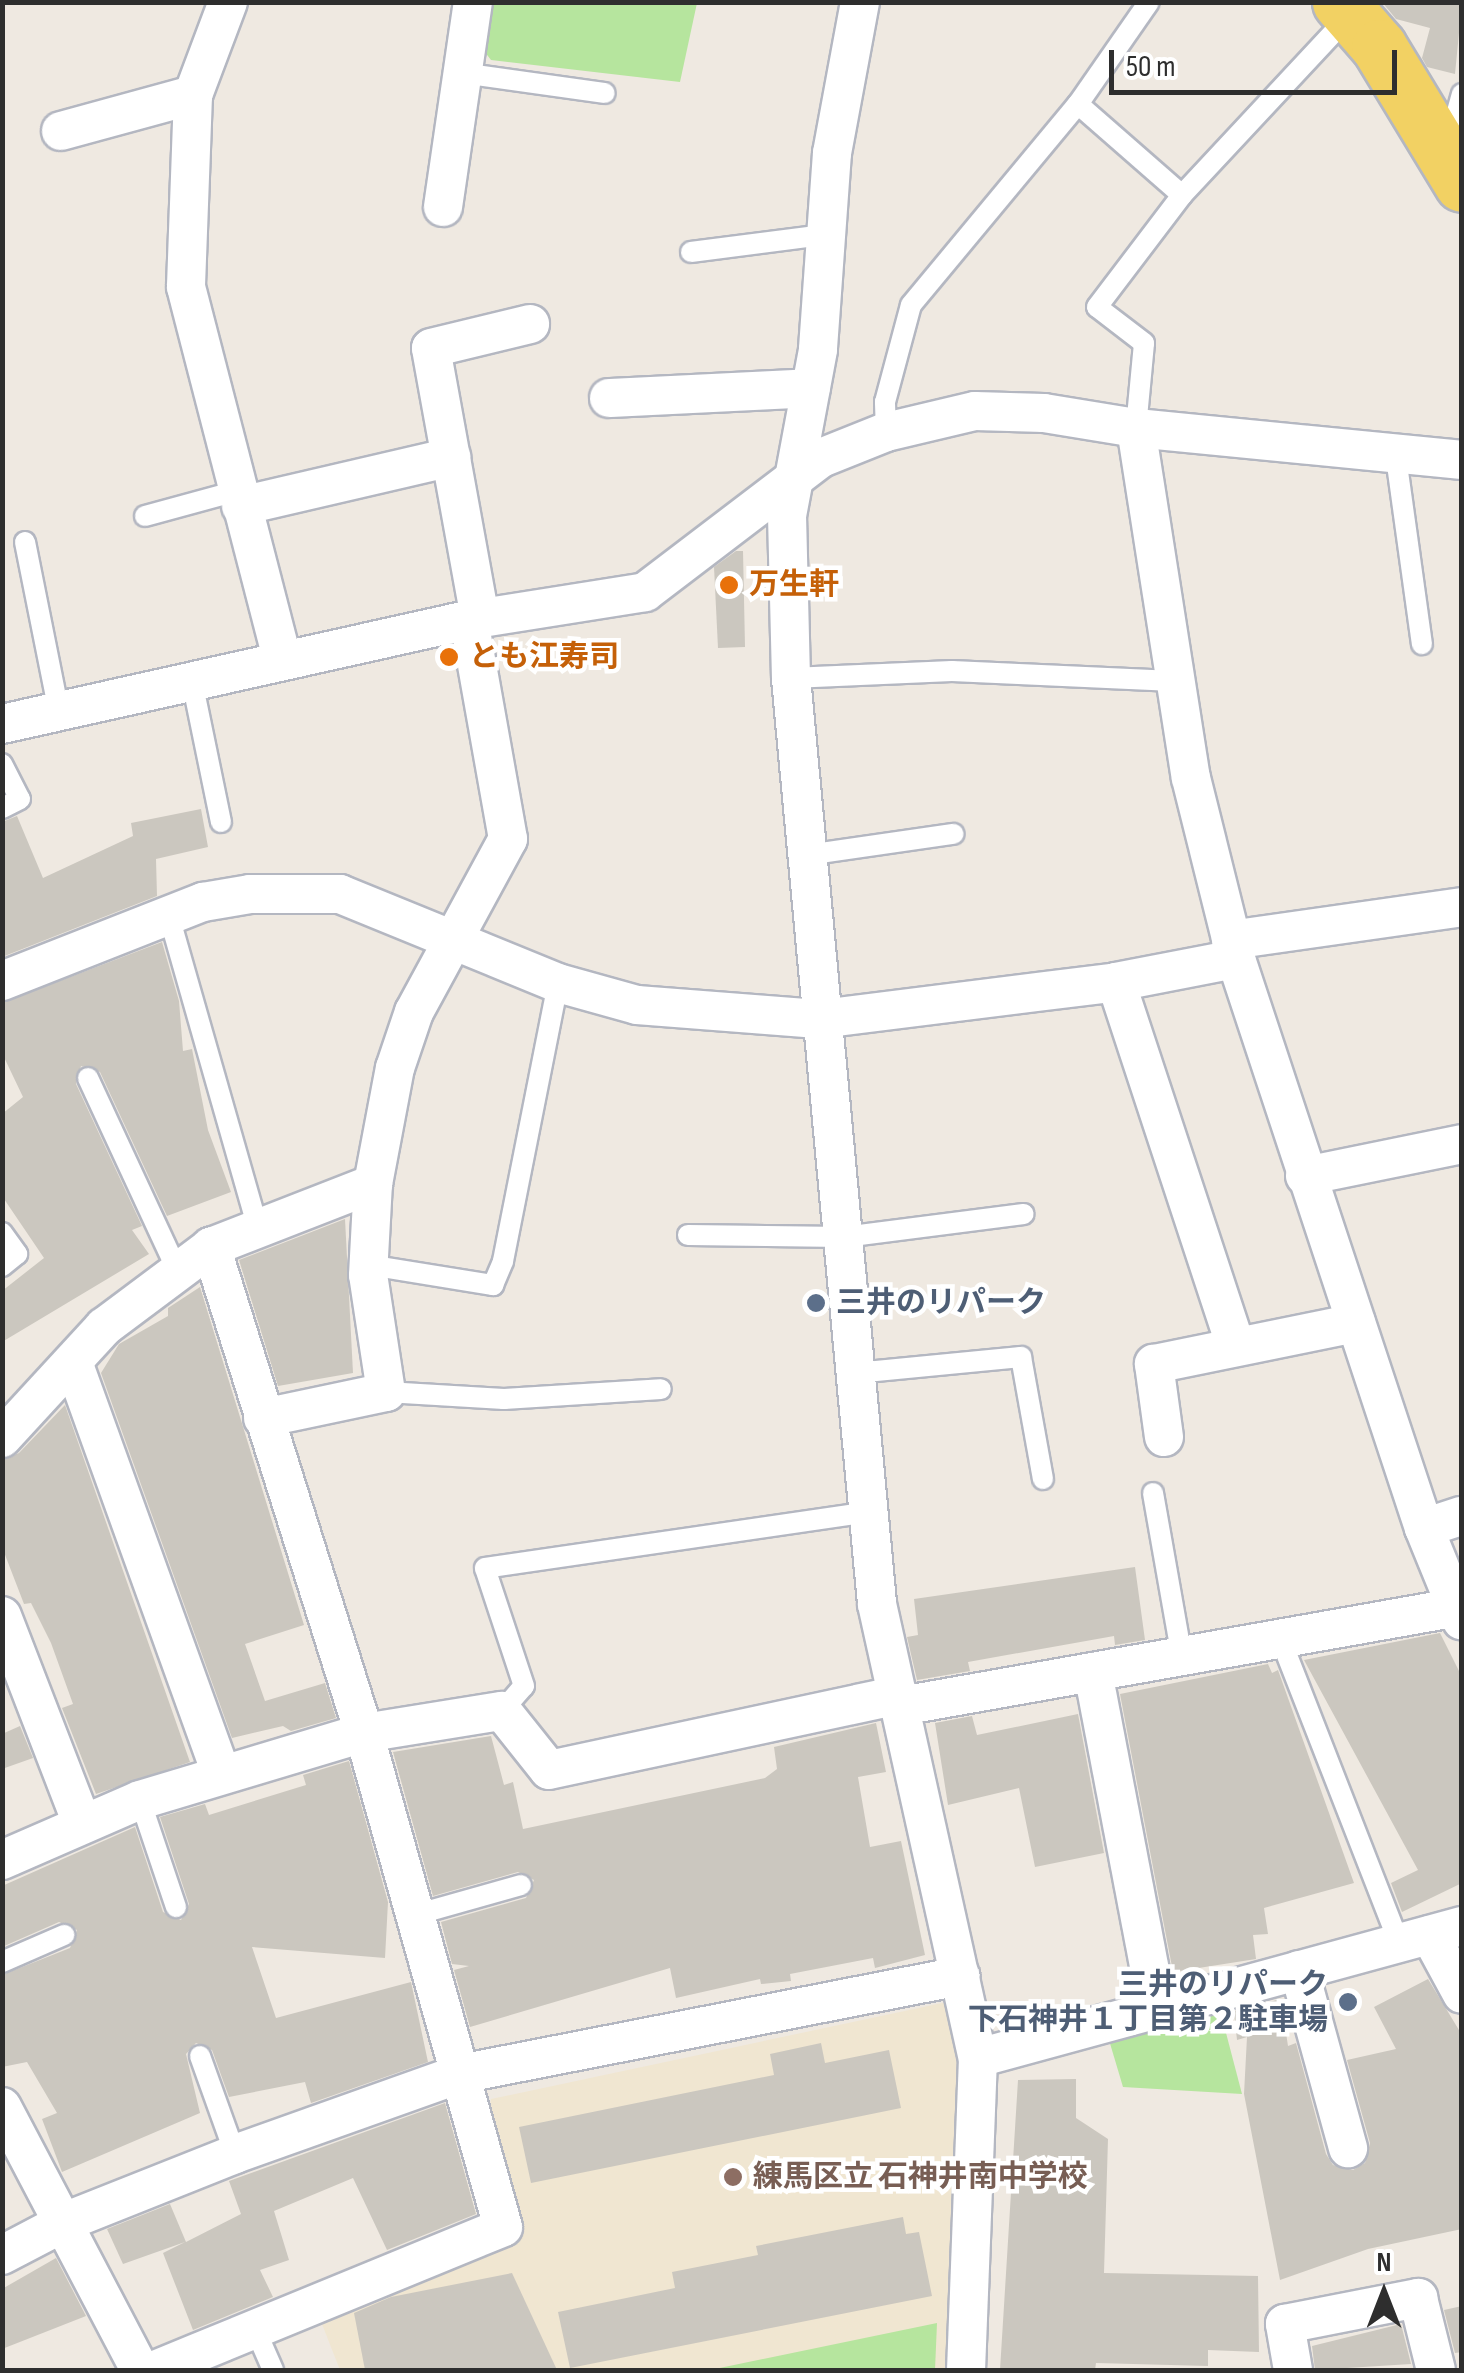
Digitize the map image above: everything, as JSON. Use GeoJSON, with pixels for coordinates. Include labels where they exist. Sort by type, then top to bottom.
{"type":"FeatureCollection","features":[{"type":"Feature","properties":{"kind":"main road"},"geometry":{"type":"LineString","coordinates":[[1345,8],[1379,46],[1453,170]]}},
{"type":"Feature","properties":{"kind":"street"},"geometry":{"type":"LineString","coordinates":[[228,2],[194,95],[186,287],[282,658]]}},
{"type":"Feature","properties":{"kind":"street"},"geometry":{"type":"LineString","coordinates":[[443,207],[473,2]]}},
{"type":"Feature","properties":{"kind":"street"},"geometry":{"type":"LineString","coordinates":[[860,2],[824,235],[811,388],[786,553],[791,678],[877,1604],[978,2058],[966,2370]]}},
{"type":"Feature","properties":{"kind":"street"},"geometry":{"type":"LineString","coordinates":[[61,131],[194,95]]}},
{"type":"Feature","properties":{"kind":"street"},"geometry":{"type":"LineString","coordinates":[[264,1418],[386,1392],[371,1324],[368,1264],[373,1184],[414,1012],[458,939],[508,840],[431,348],[530,324]]}},
{"type":"Feature","properties":{"kind":"street"},"geometry":{"type":"LineString","coordinates":[[609,398],[811,388]]}},
{"type":"Feature","properties":{"kind":"street"},"geometry":{"type":"LineString","coordinates":[[2,724],[282,658],[474,619],[645,592],[796,474],[886,432],[975,411],[1044,412],[1136,428],[1395,450],[1462,460]]}},
{"type":"Feature","properties":{"kind":"street"},"geometry":{"type":"LineString","coordinates":[[2,1860],[140,1800],[222,1773],[364,1734],[502,1710],[549,1770],[900,1701],[1457,1614],[1305,1176],[1234,949],[1174,681],[1136,428]]}},
{"type":"Feature","properties":{"kind":"street"},"geometry":{"type":"LineString","coordinates":[[239,499],[451,457]]}},
{"type":"Feature","properties":{"kind":"street"},"geometry":{"type":"LineString","coordinates":[[2,981],[169,916],[250,894],[340,894],[558,983],[637,1005],[821,1019],[1116,982],[1234,949],[1462,907]]}},
{"type":"Feature","properties":{"kind":"street"},"geometry":{"type":"LineString","coordinates":[[1116,982],[1236,1347]]}},
{"type":"Feature","properties":{"kind":"street"},"geometry":{"type":"LineString","coordinates":[[1305,1176],[1462,1144]]}},
{"type":"Feature","properties":{"kind":"street"},"geometry":{"type":"LineString","coordinates":[[2,1438],[104,1328],[210,1248],[373,1184]]}},
{"type":"Feature","properties":{"kind":"street"},"geometry":{"type":"LineString","coordinates":[[155,2370],[503,2227],[364,1734],[210,1248]]}},
{"type":"Feature","properties":{"kind":"street"},"geometry":{"type":"LineString","coordinates":[[1164,1437],[1154,1364],[1356,1323]]}},
{"type":"Feature","properties":{"kind":"street"},"geometry":{"type":"LineString","coordinates":[[73,1362],[222,1773]]}},
{"type":"Feature","properties":{"kind":"street"},"geometry":{"type":"LineString","coordinates":[[1424,1528],[1462,1516]]}},
{"type":"Feature","properties":{"kind":"street"},"geometry":{"type":"LineString","coordinates":[[2,1616],[82,1823]]}},
{"type":"Feature","properties":{"kind":"street"},"geometry":{"type":"LineString","coordinates":[[1093,1672],[1157,2009]]}},
{"type":"Feature","properties":{"kind":"street"},"geometry":{"type":"LineString","coordinates":[[978,2058],[1430,1934],[1462,1994]]}},
{"type":"Feature","properties":{"kind":"street"},"geometry":{"type":"LineString","coordinates":[[1300,1970],[1348,2148]]}},
{"type":"Feature","properties":{"kind":"street"},"geometry":{"type":"LineString","coordinates":[[2,2255],[67,2221],[236,2154],[460,2074],[960,1976]]}},
{"type":"Feature","properties":{"kind":"street"},"geometry":{"type":"LineString","coordinates":[[2,2107],[67,2221],[140,2370]]}},
{"type":"Feature","properties":{"kind":"street"},"geometry":{"type":"LineString","coordinates":[[1292,2370],[1285,2324],[1418,2298],[1436,2370]]}},
{"type":"Feature","properties":{"kind":"lane"},"geometry":{"type":"LineString","coordinates":[[886,432],[884,402],[912,304],[1078,104],[1148,2]]}},
{"type":"Feature","properties":{"kind":"lane"},"geometry":{"type":"LineString","coordinates":[[1136,428],[1144,343],[1097,307],[1182,195],[1345,8]]}},
{"type":"Feature","properties":{"kind":"lane"},"geometry":{"type":"LineString","coordinates":[[462,73],[605,93]]}},
{"type":"Feature","properties":{"kind":"lane"},"geometry":{"type":"LineString","coordinates":[[1453,170],[1462,94]]}},
{"type":"Feature","properties":{"kind":"lane"},"geometry":{"type":"LineString","coordinates":[[1078,104],[1182,195]]}},
{"type":"Feature","properties":{"kind":"lane"},"geometry":{"type":"LineString","coordinates":[[691,252],[824,235]]}},
{"type":"Feature","properties":{"kind":"lane"},"geometry":{"type":"LineString","coordinates":[[1395,450],[1422,644]]}},
{"type":"Feature","properties":{"kind":"lane"},"geometry":{"type":"LineString","coordinates":[[145,516],[239,499]]}},
{"type":"Feature","properties":{"kind":"lane"},"geometry":{"type":"LineString","coordinates":[[25,542],[59,712]]}},
{"type":"Feature","properties":{"kind":"lane"},"geometry":{"type":"LineString","coordinates":[[791,678],[952,671],[1174,681]]}},
{"type":"Feature","properties":{"kind":"lane"},"geometry":{"type":"LineString","coordinates":[[192,681],[222,822]]}},
{"type":"Feature","properties":{"kind":"lane"},"geometry":{"type":"LineString","coordinates":[[2,764],[20,800],[2,808]]}},
{"type":"Feature","properties":{"kind":"lane"},"geometry":{"type":"LineString","coordinates":[[807,855],[953,834]]}},
{"type":"Feature","properties":{"kind":"lane"},"geometry":{"type":"LineString","coordinates":[[169,916],[258,1229]]}},
{"type":"Feature","properties":{"kind":"lane"},"geometry":{"type":"LineString","coordinates":[[368,1264],[493,1285],[503,1261],[558,983]]}},
{"type":"Feature","properties":{"kind":"lane"},"geometry":{"type":"LineString","coordinates":[[88,1078],[178,1272]]}},
{"type":"Feature","properties":{"kind":"lane"},"geometry":{"type":"LineString","coordinates":[[688,1235],[844,1236],[1024,1214]]}},
{"type":"Feature","properties":{"kind":"lane"},"geometry":{"type":"LineString","coordinates":[[2,1233],[17,1254],[2,1266]]}},
{"type":"Feature","properties":{"kind":"lane"},"geometry":{"type":"LineString","coordinates":[[856,1373],[1021,1357],[1042,1479]]}},
{"type":"Feature","properties":{"kind":"lane"},"geometry":{"type":"LineString","coordinates":[[386,1392],[504,1398],[661,1389]]}},
{"type":"Feature","properties":{"kind":"lane"},"geometry":{"type":"LineString","coordinates":[[1153,1493],[1182,1657]]}},
{"type":"Feature","properties":{"kind":"lane"},"geometry":{"type":"LineString","coordinates":[[502,1710],[524,1686],[484,1568],[868,1512]]}},
{"type":"Feature","properties":{"kind":"lane"},"geometry":{"type":"LineString","coordinates":[[1281,1640],[1430,1934]]}},
{"type":"Feature","properties":{"kind":"lane"},"geometry":{"type":"LineString","coordinates":[[140,1800],[176,1907]]}},
{"type":"Feature","properties":{"kind":"lane"},"geometry":{"type":"LineString","coordinates":[[415,1915],[521,1885]]}},
{"type":"Feature","properties":{"kind":"lane"},"geometry":{"type":"LineString","coordinates":[[2,1962],[64,1936]]}},
{"type":"Feature","properties":{"kind":"lane"},"geometry":{"type":"LineString","coordinates":[[200,2056],[236,2154]]}},
{"type":"Feature","properties":{"kind":"lane"},"geometry":{"type":"LineString","coordinates":[[254,2329],[274,2370]]}},
{"type":"Feature","properties":{"kind":"shaded area","name":"練馬区立 石神井南中学校"},"geometry":{"type":"Polygon","coordinates":[[[947,2002],[964,2063],[955,2370],[340,2370],[320,2319],[524,2233],[488,2121],[491,2099],[947,2002]]]}},
{"type":"Feature","properties":{"kind":"green space"},"geometry":{"type":"Polygon","coordinates":[[[489,3],[697,3],[680,82],[491,60],[481,47],[489,3]]]}},
{"type":"Feature","properties":{"kind":"green space"},"geometry":{"type":"Polygon","coordinates":[[[1220,2010],[1242,2094],[1123,2087],[1109,2040],[1220,2010]]]}},
{"type":"Feature","properties":{"kind":"green space"},"geometry":{"type":"Polygon","coordinates":[[[937,2323],[935,2370],[710,2370],[937,2323]]]}},
{"type":"Feature","properties":{"kind":"building"},"geometry":{"type":"Polygon","coordinates":[[[1382,2],[1462,2],[1455,74],[1427,67],[1422,58],[1430,28],[1396,19],[1382,2]]]}},
{"type":"Feature","properties":{"kind":"building"},"geometry":{"type":"Polygon","coordinates":[[[736,551],[743,551],[745,647],[718,648],[714,567],[736,551]]]}},
{"type":"Feature","properties":{"kind":"building"},"geometry":{"type":"Polygon","coordinates":[[[201,809],[208,847],[156,859],[157,896],[2,957],[2,822],[17,816],[43,878],[133,836],[131,823],[201,809]]]}},
{"type":"Feature","properties":{"kind":"building"},"geometry":{"type":"Polygon","coordinates":[[[162,942],[179,1001],[183,1051],[192,1049],[208,1130],[231,1192],[167,1216],[100,1072],[81,1066],[76,1084],[142,1226],[132,1230],[149,1254],[2,1342],[2,1291],[44,1258],[2,1196],[2,1114],[23,1097],[2,1053],[2,1003],[162,942]]]}},
{"type":"Feature","properties":{"kind":"building"},"geometry":{"type":"Polygon","coordinates":[[[345,1219],[353,1373],[278,1386],[239,1260],[345,1219]]]}},
{"type":"Feature","properties":{"kind":"building"},"geometry":{"type":"Polygon","coordinates":[[[200,1287],[304,1625],[245,1644],[265,1701],[325,1683],[336,1718],[291,1731],[283,1726],[232,1738],[101,1373],[119,1344],[168,1316],[168,1308],[200,1287]]]}},
{"type":"Feature","properties":{"kind":"building"},"geometry":{"type":"Polygon","coordinates":[[[65,1405],[190,1762],[96,1794],[62,1708],[73,1704],[51,1643],[31,1603],[24,1604],[2,1547],[2,1460],[19,1453],[65,1405]]]}},
{"type":"Feature","properties":{"kind":"building"},"geometry":{"type":"Polygon","coordinates":[[[1135,1567],[1145,1640],[1115,1645],[1114,1636],[968,1662],[970,1671],[917,1680],[907,1637],[918,1635],[914,1599],[1135,1567]]]}},
{"type":"Feature","properties":{"kind":"building"},"geometry":{"type":"Polygon","coordinates":[[[1440,1633],[1462,1677],[1462,1883],[1402,1912],[1391,1883],[1418,1870],[1304,1660],[1440,1633]]]}},
{"type":"Feature","properties":{"kind":"building"},"geometry":{"type":"Polygon","coordinates":[[[1268,1664],[1272,1673],[1278,1670],[1354,1883],[1264,1908],[1268,1934],[1253,1935],[1256,1959],[1173,1972],[1120,1694],[1268,1664]]]}},
{"type":"Feature","properties":{"kind":"building"},"geometry":{"type":"Polygon","coordinates":[[[1078,1714],[1104,1853],[1035,1867],[1019,1788],[948,1805],[935,1723],[972,1716],[977,1735],[1078,1714]]]}},
{"type":"Feature","properties":{"kind":"building"},"geometry":{"type":"Polygon","coordinates":[[[876,1723],[886,1772],[858,1777],[870,1847],[901,1841],[925,1955],[875,1968],[873,1958],[790,1974],[791,1981],[761,1984],[760,1979],[676,1998],[670,1968],[470,2027],[454,1970],[469,1966],[452,1964],[441,1922],[526,1898],[534,1880],[518,1872],[433,1896],[393,1752],[491,1736],[504,1785],[513,1782],[523,1829],[765,1778],[777,1769],[774,1747],[876,1723]]]}},
{"type":"Feature","properties":{"kind":"building"},"geometry":{"type":"Polygon","coordinates":[[[20,1726],[33,1758],[2,1769],[2,1734],[20,1726]]]}},
{"type":"Feature","properties":{"kind":"building"},"geometry":{"type":"Polygon","coordinates":[[[349,1761],[388,1902],[385,1958],[252,1947],[276,2018],[411,1982],[428,2062],[311,2103],[305,2082],[229,2097],[212,2050],[196,2043],[186,2054],[200,2113],[62,2172],[42,2119],[57,2113],[27,2062],[2,2067],[2,1975],[70,1948],[77,1930],[59,1922],[2,1947],[2,1886],[135,1827],[163,1912],[181,1920],[189,1904],[160,1817],[205,1804],[209,1815],[306,1785],[303,1775],[349,1761]]]}},
{"type":"Feature","properties":{"kind":"building"},"geometry":{"type":"Polygon","coordinates":[[[1428,1979],[1462,2035],[1462,2229],[1368,2249],[1280,2280],[1244,2094],[1247,2037],[1237,2040],[1234,2011],[1281,1999],[1288,2046],[1296,2043],[1326,2154],[1333,2165],[1353,2170],[1365,2163],[1370,2143],[1347,2060],[1396,2049],[1374,2007],[1428,1979]]]}},
{"type":"Feature","properties":{"kind":"building"},"geometry":{"type":"Polygon","coordinates":[[[821,2043],[825,2063],[889,2050],[901,2108],[531,2183],[519,2127],[774,2075],[770,2054],[821,2043]]]}},
{"type":"Feature","properties":{"kind":"building"},"geometry":{"type":"Polygon","coordinates":[[[1076,2079],[1076,2118],[1108,2139],[1104,2273],[1258,2276],[1259,2352],[1208,2350],[1208,2366],[1096,2363],[1095,2370],[1000,2370],[1018,2080],[1076,2079]]]}},
{"type":"Feature","properties":{"kind":"building"},"geometry":{"type":"Polygon","coordinates":[[[445,2103],[476,2214],[387,2250],[353,2178],[274,2211],[289,2260],[260,2270],[273,2297],[193,2330],[163,2253],[185,2242],[123,2264],[107,2229],[170,2204],[186,2242],[241,2214],[229,2181],[445,2103]]]}},
{"type":"Feature","properties":{"kind":"building"},"geometry":{"type":"Polygon","coordinates":[[[903,2217],[906,2234],[919,2232],[932,2296],[570,2368],[558,2312],[675,2288],[672,2272],[758,2255],[756,2246],[903,2217]]]}},
{"type":"Feature","properties":{"kind":"building"},"geometry":{"type":"Polygon","coordinates":[[[56,2258],[86,2316],[2,2349],[2,2289],[56,2258]]]}},
{"type":"Feature","properties":{"kind":"building"},"geometry":{"type":"Polygon","coordinates":[[[512,2273],[557,2370],[365,2370],[354,2313],[391,2297],[512,2273]]]}},
{"type":"Feature","properties":{"kind":"building"},"geometry":{"type":"Polygon","coordinates":[[[1462,2306],[1462,2352],[1455,2353],[1444,2310],[1462,2306]]]}},
{"type":"Feature","properties":{"kind":"building"},"geometry":{"type":"Polygon","coordinates":[[[1401,2324],[1411,2364],[1315,2370],[1312,2346],[1401,2324]]]}},
{"type":"Feature","properties":{"kind":"place","name":"万生軒"},"geometry":{"type":"Point","coordinates":[729,585]}},
{"type":"Feature","properties":{"kind":"place","name":"とも江寿司"},"geometry":{"type":"Point","coordinates":[449,657]}},
{"type":"Feature","properties":{"kind":"place","name":"三井のリパーク"},"geometry":{"type":"Point","coordinates":[816,1303]}},
{"type":"Feature","properties":{"kind":"place","name":"三井のリパーク 下石神井１丁目第２駐車場"},"geometry":{"type":"Point","coordinates":[1348,2002]}},
{"type":"Feature","properties":{"kind":"place","name":"練馬区立 石神井南中学校"},"geometry":{"type":"Point","coordinates":[733,2177]}}]}
